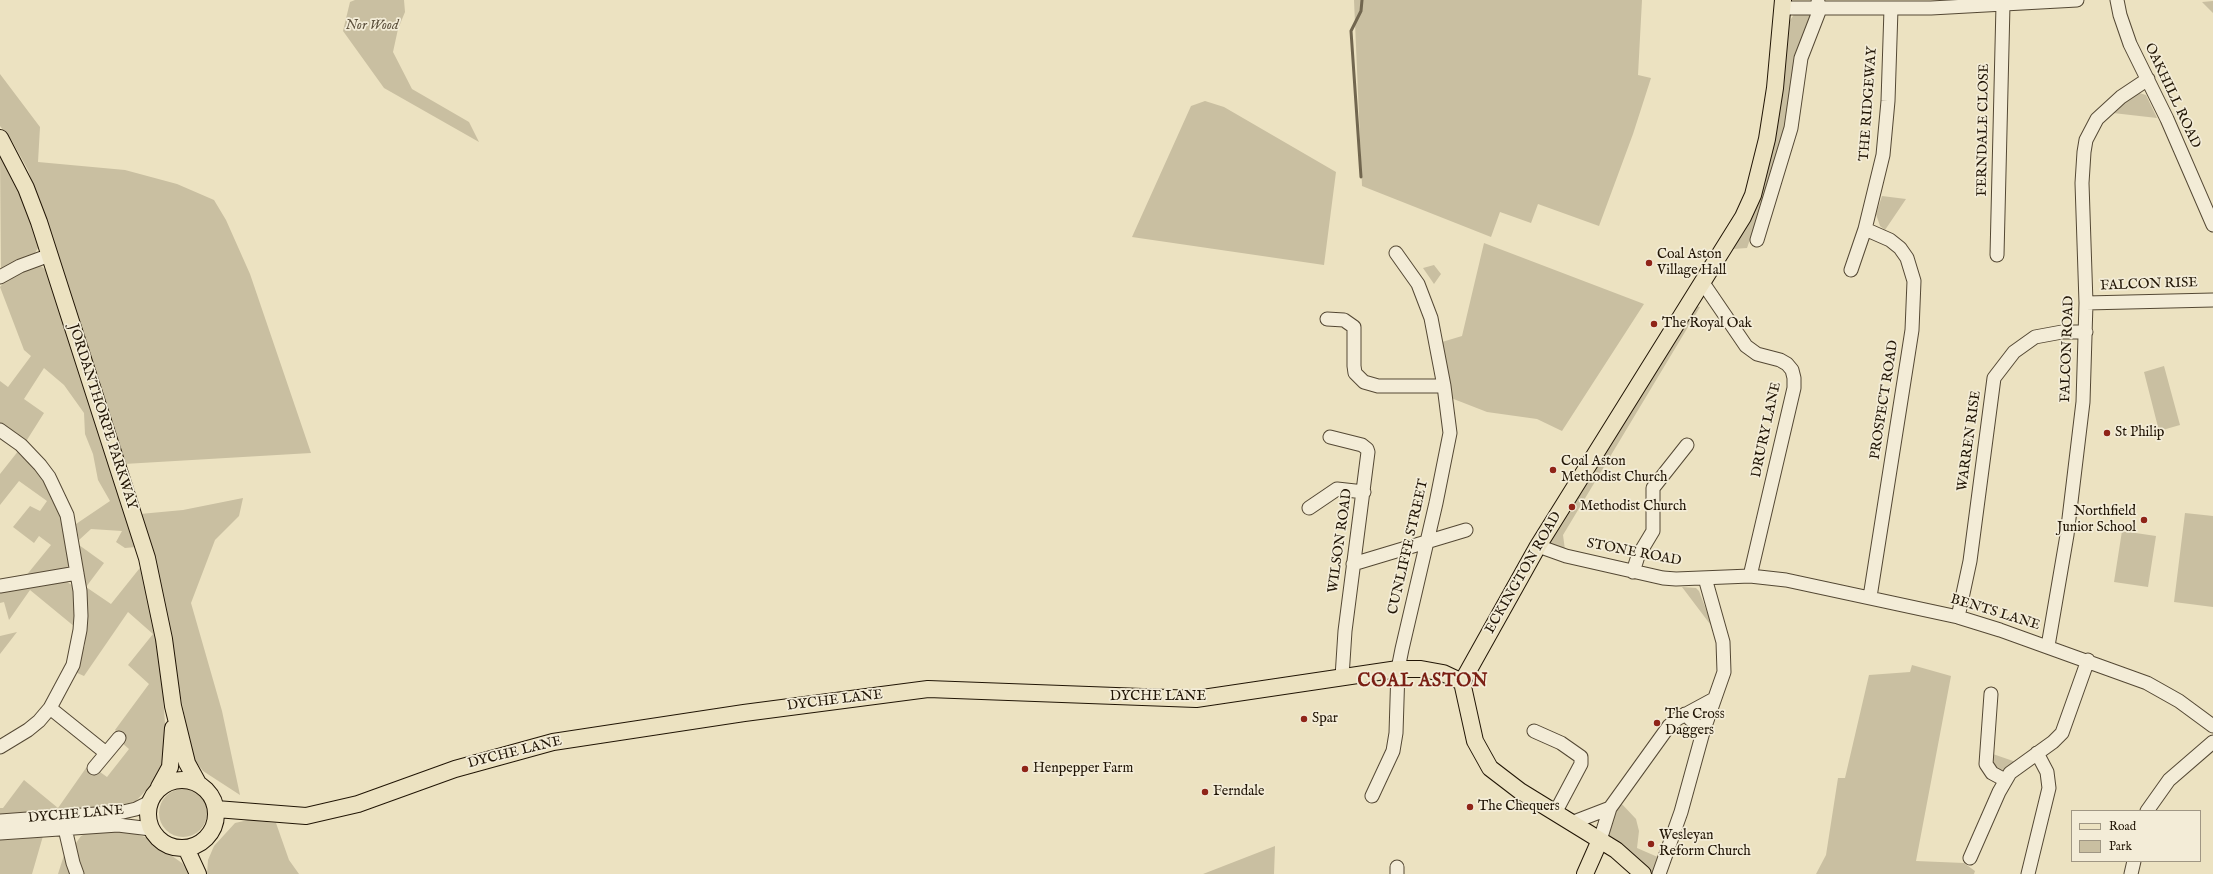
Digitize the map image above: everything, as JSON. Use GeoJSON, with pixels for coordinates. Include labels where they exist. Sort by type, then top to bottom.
{"type":"FeatureCollection","features":[{"type":"Feature","properties":{"kind":"main road","name":"ECKINGTON ROAD"},"geometry":{"type":"LineString","coordinates":[[1462,682],[1538,546],[1743,217],[1753,195],[1761,169],[1775,88],[1782,4]]}},
{"type":"Feature","properties":{"kind":"main road","name":"JORDANTHORPE PARKWAY"},"geometry":{"type":"LineString","coordinates":[[0,138],[26,188],[50,255],[147,558],[164,639],[173,706],[187,762],[198,783]]}},
{"type":"Feature","properties":{"kind":"main road","name":"DYCHE LANE"},"geometry":{"type":"LineString","coordinates":[[216,809],[306,816],[358,804],[455,769],[554,742],[744,713],[928,689],[1196,699],[1398,669],[1422,669],[1443,673],[1462,682]]}},
{"type":"Feature","properties":{"kind":"main road"},"geometry":{"type":"LineString","coordinates":[[1462,682],[1475,741],[1485,761],[1508,783],[1600,840],[1625,857],[1643,874]]}},
{"type":"Feature","properties":{"kind":"main road","name":"JORDANTHORPE PARKWAY"},"geometry":{"type":"LineString","coordinates":[[159,787],[170,768],[173,706]]}},
{"type":"Feature","properties":{"kind":"main road"},"geometry":{"type":"LineString","coordinates":[[186,779],[198,783],[211,795],[216,809],[216,821],[209,835],[200,843],[186,848],[174,848],[163,843],[150,829],[147,819],[150,802],[159,787],[170,781],[186,779]]}},
{"type":"Feature","properties":{"kind":"main road"},"geometry":{"type":"LineString","coordinates":[[1585,874],[1600,840]]}},
{"type":"Feature","properties":{"kind":"main road"},"geometry":{"type":"LineString","coordinates":[[186,848],[198,874]]}},
{"type":"Feature","properties":{"kind":"street"},"geometry":{"type":"LineString","coordinates":[[1782,4],[1819,4],[1891,9],[1931,4],[2003,5],[2077,0]]}},
{"type":"Feature","properties":{"kind":"street","name":"OAKHILL ROAD"},"geometry":{"type":"LineString","coordinates":[[2117,0],[2124,30],[2148,79],[2213,225]]}},
{"type":"Feature","properties":{"kind":"street"},"geometry":{"type":"LineString","coordinates":[[1757,240],[1791,128],[1803,49],[1819,4]]}},
{"type":"Feature","properties":{"kind":"street","name":"FERNDALE CLOSE"},"geometry":{"type":"LineString","coordinates":[[1997,255],[2003,5]]}},
{"type":"Feature","properties":{"kind":"street","name":"THE RIDGEWAY"},"geometry":{"type":"LineString","coordinates":[[1851,270],[1865,229],[1883,155],[1888,101],[1891,9]]}},
{"type":"Feature","properties":{"kind":"street","name":"FALCON ROAD"},"geometry":{"type":"LineString","coordinates":[[2048,646],[2077,466],[2086,332],[2082,183],[2086,140],[2090,130],[2105,110],[2148,79]]}},
{"type":"Feature","properties":{"kind":"street","name":"PROSPECT ROAD"},"geometry":{"type":"LineString","coordinates":[[1865,229],[1890,240],[1900,248],[1907,258],[1914,281],[1912,330],[1870,597]]}},
{"type":"Feature","properties":{"kind":"street","name":"CUNLIFFE STREET"},"geometry":{"type":"LineString","coordinates":[[1372,796],[1382,769],[1393,751],[1396,733],[1398,669],[1450,433],[1444,386],[1432,318],[1418,284],[1396,253]]}},
{"type":"Feature","properties":{"kind":"street"},"geometry":{"type":"LineString","coordinates":[[0,277],[20,266],[50,255]]}},
{"type":"Feature","properties":{"kind":"street","name":"DRURY LANE"},"geometry":{"type":"LineString","coordinates":[[1702,284],[1746,346],[1757,354],[1780,360],[1787,364],[1792,370],[1794,378],[1794,388],[1750,576]]}},
{"type":"Feature","properties":{"kind":"street","name":"FALCON RISE"},"geometry":{"type":"LineString","coordinates":[[2086,303],[2213,300]]}},
{"type":"Feature","properties":{"kind":"street"},"geometry":{"type":"LineString","coordinates":[[1327,319],[1344,320],[1354,327],[1354,366],[1358,378],[1364,382],[1378,386],[1444,386]]}},
{"type":"Feature","properties":{"kind":"street","name":"WARREN RISE"},"geometry":{"type":"LineString","coordinates":[[1958,617],[1970,561],[1994,378],[2014,352],[2035,337],[2062,332],[2086,332]]}},
{"type":"Feature","properties":{"kind":"street"},"geometry":{"type":"LineString","coordinates":[[0,430],[29,452],[49,477],[68,515],[77,573],[81,616],[77,648],[73,665],[50,708],[39,721],[28,730],[0,747]]}},
{"type":"Feature","properties":{"kind":"street","name":"WILSON ROAD"},"geometry":{"type":"LineString","coordinates":[[1330,438],[1362,445],[1367,449],[1368,458],[1353,564],[1342,677]]}},
{"type":"Feature","properties":{"kind":"street"},"geometry":{"type":"LineString","coordinates":[[1633,572],[1640,552],[1653,531],[1653,488],[1680,460],[1687,445]]}},
{"type":"Feature","properties":{"kind":"street"},"geometry":{"type":"LineString","coordinates":[[1309,507],[1329,492],[1337,489],[1364,492]]}},
{"type":"Feature","properties":{"kind":"street"},"geometry":{"type":"LineString","coordinates":[[1353,564],[1466,530]]}},
{"type":"Feature","properties":{"kind":"street","name":"STONE ROAD"},"geometry":{"type":"LineString","coordinates":[[1538,546],[1566,556],[1633,572],[1676,579],[1750,576]]}},
{"type":"Feature","properties":{"kind":"street"},"geometry":{"type":"LineString","coordinates":[[0,586],[77,573]]}},
{"type":"Feature","properties":{"kind":"street","name":"BENTS LANE"},"geometry":{"type":"LineString","coordinates":[[1750,576],[1786,580],[1958,617],[2048,646],[2146,683],[2164,692],[2191,709],[2213,726]]}},
{"type":"Feature","properties":{"kind":"street"},"geometry":{"type":"LineString","coordinates":[[1659,874],[1681,812],[1703,732],[1724,672],[1725,657],[1722,638],[1705,578]]}},
{"type":"Feature","properties":{"kind":"street"},"geometry":{"type":"LineString","coordinates":[[1970,858],[2006,780],[2017,767],[2053,742],[2062,733],[2088,660]]}},
{"type":"Feature","properties":{"kind":"street"},"geometry":{"type":"LineString","coordinates":[[1991,694],[1986,764],[1992,773],[2006,780]]}},
{"type":"Feature","properties":{"kind":"street"},"geometry":{"type":"LineString","coordinates":[[1600,840],[1610,808],[1660,737],[1676,719],[1714,699]]}},
{"type":"Feature","properties":{"kind":"street"},"geometry":{"type":"LineString","coordinates":[[50,708],[106,753]]}},
{"type":"Feature","properties":{"kind":"street"},"geometry":{"type":"LineString","coordinates":[[1685,714],[1703,732]]}},
{"type":"Feature","properties":{"kind":"street"},"geometry":{"type":"LineString","coordinates":[[1534,731],[1561,743],[1581,757],[1581,764],[1556,813]]}},
{"type":"Feature","properties":{"kind":"street"},"geometry":{"type":"LineString","coordinates":[[94,768],[118,738]]}},
{"type":"Feature","properties":{"kind":"street"},"geometry":{"type":"LineString","coordinates":[[2148,810],[2169,780],[2213,742]]}},
{"type":"Feature","properties":{"kind":"street"},"geometry":{"type":"LineString","coordinates":[[2028,874],[2048,788],[2047,772],[2037,753]]}},
{"type":"Feature","properties":{"kind":"street","name":"DYCHE LANE"},"geometry":{"type":"LineString","coordinates":[[0,821],[62,815],[123,812],[136,809],[150,802]]}},
{"type":"Feature","properties":{"kind":"street"},"geometry":{"type":"LineString","coordinates":[[1571,822],[1610,808]]}},
{"type":"Feature","properties":{"kind":"street"},"geometry":{"type":"LineString","coordinates":[[62,815],[64,828],[77,874]]}},
{"type":"Feature","properties":{"kind":"street","name":"DYCHE LANE"},"geometry":{"type":"LineString","coordinates":[[0,833],[118,825],[150,829]]}},
{"type":"Feature","properties":{"kind":"street"},"geometry":{"type":"LineString","coordinates":[[2131,874],[2134,862]]}},
{"type":"Feature","properties":{"kind":"green space","name":"Nor Wood"},"geometry":{"type":"Polygon","coordinates":[[[355,0],[404,0],[405,12],[398,29],[393,52],[412,89],[469,122],[479,142],[384,88],[343,31],[350,2],[355,0]]]}},
{"type":"Feature","properties":{"kind":"green space"},"geometry":{"type":"Polygon","coordinates":[[[1354,0],[1642,0],[1638,75],[1651,78],[1633,134],[1599,226],[1538,204],[1531,223],[1500,212],[1491,237],[1362,186],[1354,0]]]}},
{"type":"Feature","properties":{"kind":"green space"},"geometry":{"type":"Polygon","coordinates":[[[2213,1],[2213,13],[2202,2],[2213,1]]]}},
{"type":"Feature","properties":{"kind":"green space"},"geometry":{"type":"Polygon","coordinates":[[[1795,13],[1810,14],[1813,18],[1789,117],[1769,185],[1747,248],[1733,249],[1765,185],[1787,25],[1795,13]]]}},
{"type":"Feature","properties":{"kind":"green space"},"geometry":{"type":"Polygon","coordinates":[[[0,74],[40,127],[38,162],[125,170],[177,184],[214,200],[226,220],[250,274],[311,453],[124,464],[61,264],[28,170],[12,141],[0,126],[0,74]]]}},
{"type":"Feature","properties":{"kind":"green space"},"geometry":{"type":"Polygon","coordinates":[[[2139,93],[2146,95],[2157,118],[2113,113],[2126,101],[2139,93]]]}},
{"type":"Feature","properties":{"kind":"green space"},"geometry":{"type":"Polygon","coordinates":[[[1205,101],[1224,107],[1336,172],[1324,265],[1132,237],[1191,106],[1205,101]]]}},
{"type":"Feature","properties":{"kind":"green space"},"geometry":{"type":"Polygon","coordinates":[[[0,152],[25,199],[38,239],[38,248],[33,256],[1,269],[0,152]]]}},
{"type":"Feature","properties":{"kind":"green space"},"geometry":{"type":"Polygon","coordinates":[[[1882,196],[1906,199],[1885,230],[1880,226],[1876,214],[1882,196]]]}},
{"type":"Feature","properties":{"kind":"green space"},"geometry":{"type":"Polygon","coordinates":[[[1484,243],[1644,304],[1562,431],[1537,419],[1487,412],[1451,398],[1442,342],[1462,336],[1484,243]]]}},
{"type":"Feature","properties":{"kind":"green space"},"geometry":{"type":"Polygon","coordinates":[[[1434,265],[1441,274],[1434,284],[1423,268],[1434,265]]]}},
{"type":"Feature","properties":{"kind":"green space"},"geometry":{"type":"Polygon","coordinates":[[[41,266],[48,272],[136,547],[125,548],[116,542],[122,531],[91,529],[79,540],[76,524],[110,501],[98,480],[93,454],[85,434],[84,413],[64,385],[44,368],[24,399],[44,413],[25,443],[0,423],[0,381],[8,387],[31,356],[24,350],[0,287],[11,274],[32,267],[41,266]]]}},
{"type":"Feature","properties":{"kind":"green space"},"geometry":{"type":"Polygon","coordinates":[[[1696,306],[1700,307],[1563,535],[1565,550],[1550,544],[1548,541],[1696,306]]]}},
{"type":"Feature","properties":{"kind":"green space"},"geometry":{"type":"Polygon","coordinates":[[[2164,366],[2180,425],[2159,431],[2144,372],[2164,366]]]}},
{"type":"Feature","properties":{"kind":"green space"},"geometry":{"type":"Polygon","coordinates":[[[19,450],[32,463],[59,506],[68,539],[70,567],[25,577],[51,545],[39,536],[34,543],[13,527],[30,506],[40,511],[47,501],[19,481],[0,505],[0,474],[19,450]]]}},
{"type":"Feature","properties":{"kind":"green space"},"geometry":{"type":"Polygon","coordinates":[[[243,498],[239,516],[215,540],[191,603],[222,711],[240,795],[203,771],[193,758],[165,618],[140,514],[183,510],[243,498]]]}},
{"type":"Feature","properties":{"kind":"green space"},"geometry":{"type":"Polygon","coordinates":[[[2185,513],[2213,516],[2213,607],[2174,602],[2185,513]]]}},
{"type":"Feature","properties":{"kind":"green space"},"geometry":{"type":"Polygon","coordinates":[[[2122,531],[2156,536],[2148,587],[2114,582],[2122,531]]]}},
{"type":"Feature","properties":{"kind":"green space"},"geometry":{"type":"Polygon","coordinates":[[[79,545],[104,563],[86,587],[111,604],[143,564],[158,632],[167,749],[163,767],[151,785],[136,801],[121,805],[58,809],[0,816],[0,808],[3,808],[24,780],[58,808],[86,768],[97,775],[100,772],[107,777],[129,749],[122,743],[125,739],[115,730],[149,684],[128,665],[153,634],[128,612],[84,676],[75,672],[85,645],[86,618],[79,545]]]}},
{"type":"Feature","properties":{"kind":"green space"},"geometry":{"type":"Polygon","coordinates":[[[66,581],[73,586],[75,596],[75,627],[30,590],[9,620],[4,602],[0,603],[0,590],[66,581]]]}},
{"type":"Feature","properties":{"kind":"green space"},"geometry":{"type":"Polygon","coordinates":[[[1682,587],[1696,588],[1699,591],[1713,628],[1682,587]]]}},
{"type":"Feature","properties":{"kind":"green space"},"geometry":{"type":"Polygon","coordinates":[[[17,632],[0,654],[0,636],[17,632]]]}},
{"type":"Feature","properties":{"kind":"green space"},"geometry":{"type":"Polygon","coordinates":[[[1912,665],[1951,676],[1916,861],[1964,863],[1975,871],[1974,874],[1816,874],[1826,855],[1838,778],[1845,778],[1869,675],[1910,672],[1912,665]]]}},
{"type":"Feature","properties":{"kind":"green space"},"geometry":{"type":"Polygon","coordinates":[[[1990,753],[2016,762],[2001,771],[1991,765],[1990,753]]]}},
{"type":"Feature","properties":{"kind":"green space"},"geometry":{"type":"Polygon","coordinates":[[[183,789],[192,791],[200,796],[205,804],[207,813],[205,822],[200,830],[192,835],[183,837],[174,835],[166,830],[161,822],[159,813],[161,804],[166,796],[174,791],[183,789]]]}},
{"type":"Feature","properties":{"kind":"green space"},"geometry":{"type":"Polygon","coordinates":[[[1620,802],[1636,819],[1639,831],[1637,848],[1660,858],[1654,871],[1606,836],[1607,823],[1620,802]]]}},
{"type":"Feature","properties":{"kind":"green space"},"geometry":{"type":"Polygon","coordinates":[[[248,820],[276,823],[289,860],[299,874],[207,874],[208,860],[214,846],[235,823],[248,820]]]}},
{"type":"Feature","properties":{"kind":"green space"},"geometry":{"type":"Polygon","coordinates":[[[127,831],[145,837],[182,863],[190,874],[83,874],[75,853],[76,843],[81,836],[87,833],[127,831]]]}},
{"type":"Feature","properties":{"kind":"green space"},"geometry":{"type":"Polygon","coordinates":[[[43,836],[32,874],[0,874],[0,839],[43,836]]]}},
{"type":"Feature","properties":{"kind":"green space"},"geometry":{"type":"Polygon","coordinates":[[[1275,846],[1274,874],[1203,874],[1275,846]]]}},
{"type":"Feature","properties":{"kind":"green space"},"geometry":{"type":"Polygon","coordinates":[[[65,852],[72,874],[58,874],[65,852]]]}},
{"type":"Feature","properties":{"kind":"waterway"},"geometry":{"type":"LineString","coordinates":[[1361,177],[1351,31],[1361,11],[1362,0]]}},
{"type":"Feature","properties":{"kind":"place","name":"Coal Aston Village Hall"},"geometry":{"type":"Point","coordinates":[1649,263]}},
{"type":"Feature","properties":{"kind":"place","name":"The Royal Oak"},"geometry":{"type":"Point","coordinates":[1654,324]}},
{"type":"Feature","properties":{"kind":"place","name":"St Philip"},"geometry":{"type":"Point","coordinates":[2107,433]}},
{"type":"Feature","properties":{"kind":"place","name":"Coal Aston Methodist Church"},"geometry":{"type":"Point","coordinates":[1553,470]}},
{"type":"Feature","properties":{"kind":"place","name":"Methodist Church"},"geometry":{"type":"Point","coordinates":[1572,507]}},
{"type":"Feature","properties":{"kind":"place","name":"Northfield Junior School"},"geometry":{"type":"Point","coordinates":[2144,520]}},
{"type":"Feature","properties":{"kind":"place","name":"Spar"},"geometry":{"type":"Point","coordinates":[1304,719]}},
{"type":"Feature","properties":{"kind":"place","name":"The Cross Daggers"},"geometry":{"type":"Point","coordinates":[1657,723]}},
{"type":"Feature","properties":{"kind":"place","name":"Henpepper Farm"},"geometry":{"type":"Point","coordinates":[1025,769]}},
{"type":"Feature","properties":{"kind":"place","name":"Ferndale"},"geometry":{"type":"Point","coordinates":[1205,792]}},
{"type":"Feature","properties":{"kind":"place","name":"The Chequers"},"geometry":{"type":"Point","coordinates":[1470,807]}},
{"type":"Feature","properties":{"kind":"place","name":"Wesleyan Reform Church"},"geometry":{"type":"Point","coordinates":[1651,844]}},
{"type":"Feature","properties":{"kind":"district","name":"COAL ASTON"},"geometry":{"type":"Point","coordinates":[1423,682]}}]}
